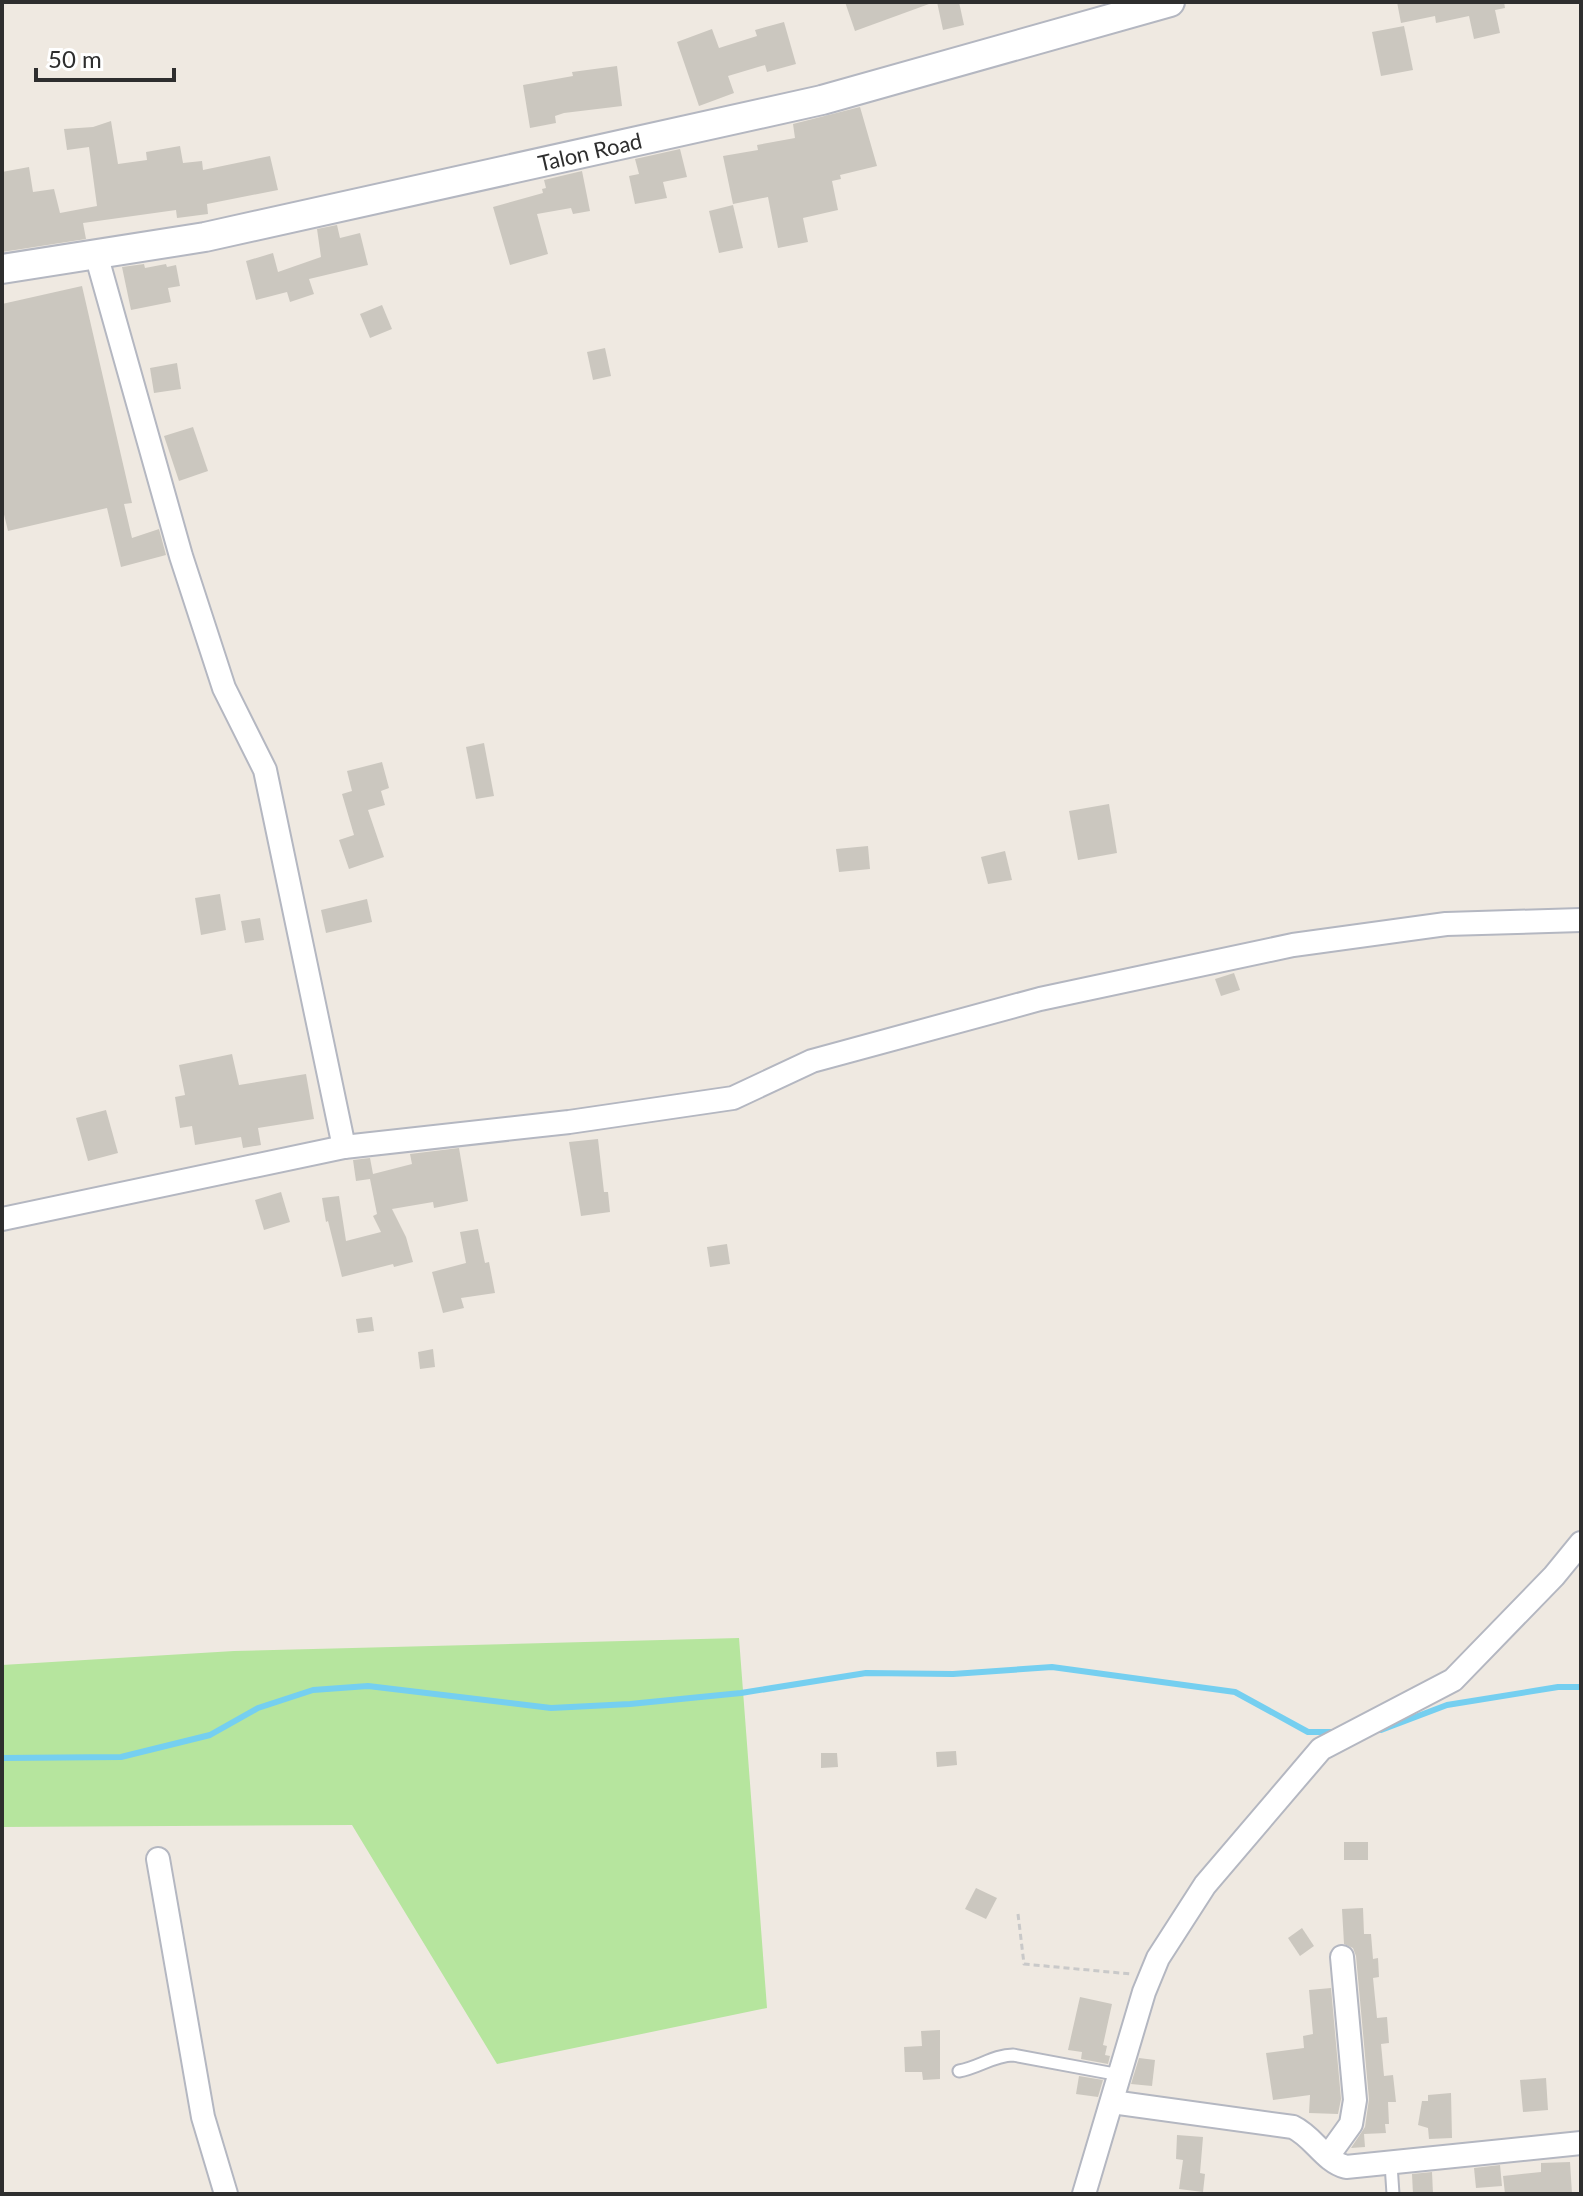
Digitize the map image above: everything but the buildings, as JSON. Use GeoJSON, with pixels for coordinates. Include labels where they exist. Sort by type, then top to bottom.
{"type":"FeatureCollection","features":[{"type":"Feature","properties":{"kind":"street","name":"Talon Road"},"geometry":{"type":"LineString","coordinates":[[2,269],[205,237],[307,216],[822,100],[1170,2]]}},
{"type":"Feature","properties":{"kind":"street"},"geometry":{"type":"LineString","coordinates":[[96,254],[181,556],[224,688],[265,770],[344,1147]]}},
{"type":"Feature","properties":{"kind":"street"},"geometry":{"type":"LineString","coordinates":[[2,1219],[344,1147],[569,1122],[733,1098],[828,1056],[1040,999],[1293,945],[1446,924],[1581,920]]}},
{"type":"Feature","properties":{"kind":"street"},"geometry":{"type":"LineString","coordinates":[[1084,2194],[1151,1975],[1158,1958],[1205,1885],[1321,1749],[1453,1680],[1554,1576],[1581,1543]]}},
{"type":"Feature","properties":{"kind":"street"},"geometry":{"type":"LineString","coordinates":[[158,1859],[203,2117],[226,2194]]}},
{"type":"Feature","properties":{"kind":"street"},"geometry":{"type":"LineString","coordinates":[[1328,2156],[1351,2124],[1355,2100],[1342,1957]]}},
{"type":"Feature","properties":{"kind":"street"},"geometry":{"type":"LineString","coordinates":[[1112,2102],[1293,2127],[1306,2133],[1338,2165],[1346,2167],[1581,2143]]}},
{"type":"Feature","properties":{"kind":"lane"},"geometry":{"type":"LineString","coordinates":[[959,2071],[998,2056],[1013,2055],[1120,2075]]}},
{"type":"Feature","properties":{"kind":"lane"},"geometry":{"type":"LineString","coordinates":[[1391,2164],[1393,2194]]}},
{"type":"Feature","properties":{"kind":"path"},"geometry":{"type":"LineString","coordinates":[[1018,1914],[1024,1964],[1151,1975]]}},
{"type":"Feature","properties":{"kind":"green space"},"geometry":{"type":"Polygon","coordinates":[[[739,1638],[767,2008],[497,2064],[352,1825],[2,1827],[2,1665],[234,1651],[739,1638]]]}},
{"type":"Feature","properties":{"kind":"waterway"},"geometry":{"type":"LineString","coordinates":[[2,1758],[121,1757],[210,1735],[258,1708],[313,1690],[368,1686],[551,1708],[741,1693],[866,1673],[953,1674],[1052,1667],[1235,1692],[1308,1732],[1338,1732]]}},
{"type":"Feature","properties":{"kind":"waterway"},"geometry":{"type":"LineString","coordinates":[[1381,1730],[1447,1705],[1558,1687],[1581,1687]]}}]}
